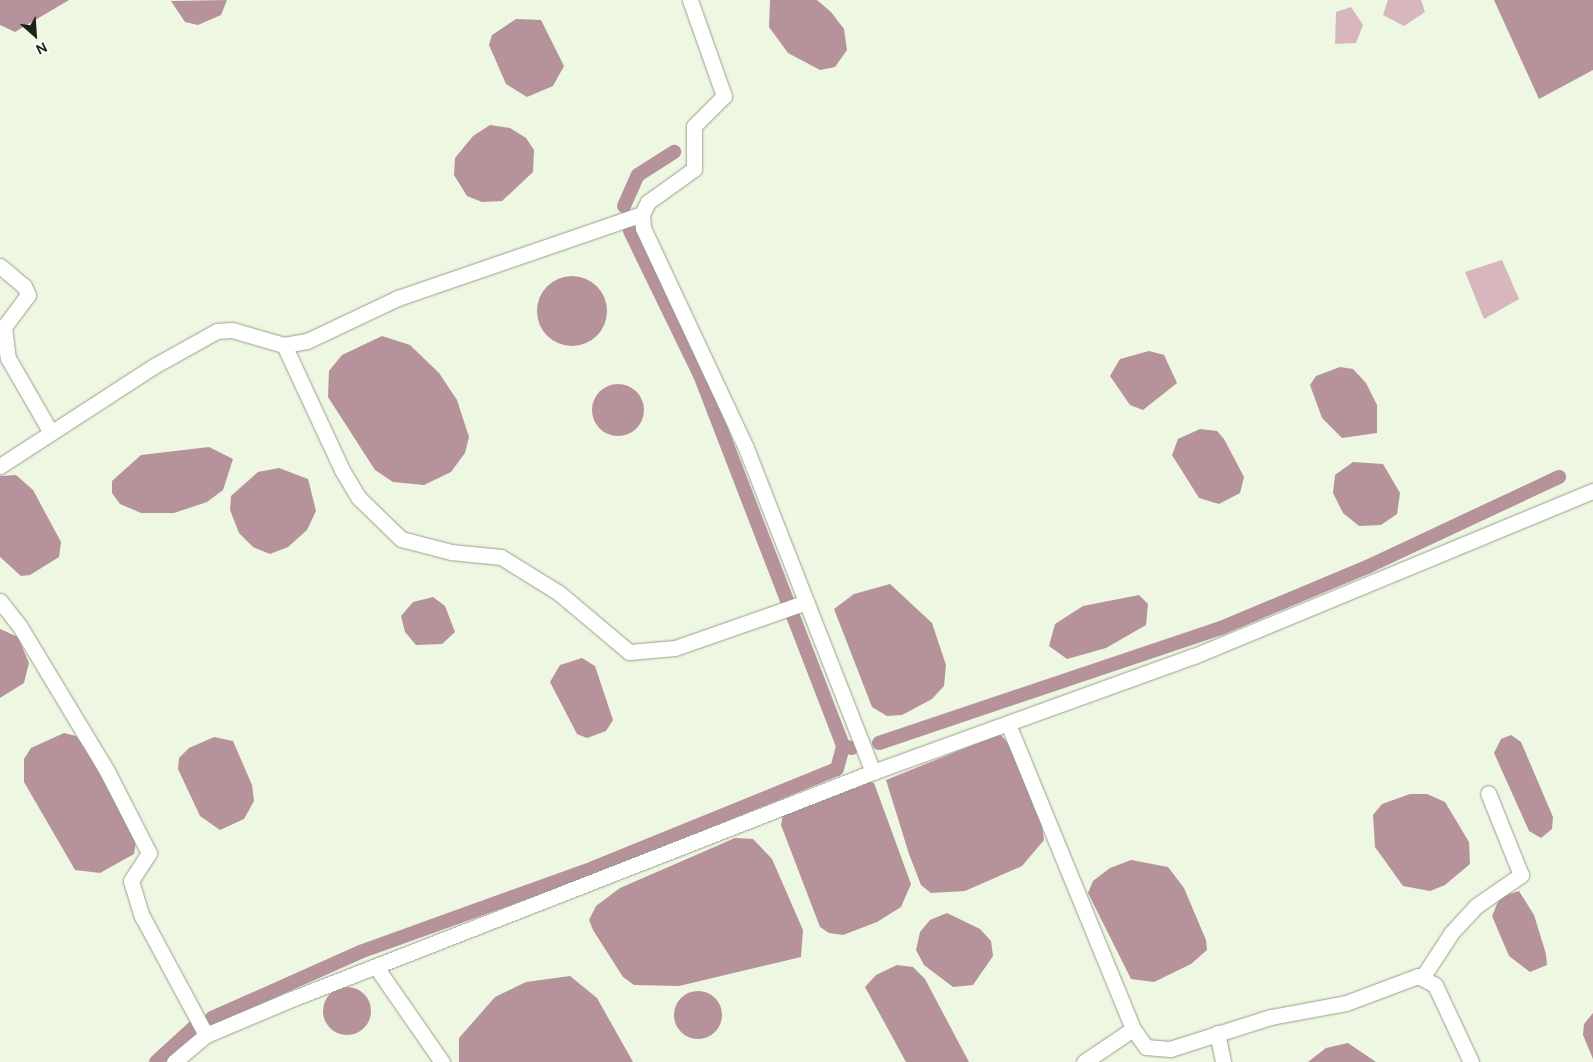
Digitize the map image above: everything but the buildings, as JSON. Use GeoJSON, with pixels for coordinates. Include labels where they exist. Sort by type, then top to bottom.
{"type":"FeatureCollection","features":[{"type":"Feature","properties":{"kind":"street"},"geometry":{"type":"LineString","coordinates":[[690,0],[724,96],[694,126],[694,170],[648,202],[642,214],[650,244],[746,448],[873,772]]}},
{"type":"Feature","properties":{"kind":"street"},"geometry":{"type":"LineString","coordinates":[[0,466],[50,432],[217,331],[232,330],[284,345],[307,341],[398,298],[466,273],[642,214]]}},
{"type":"Feature","properties":{"kind":"street"},"geometry":{"type":"LineString","coordinates":[[0,266],[24,286],[28,295],[4,327],[4,344],[50,432]]}},
{"type":"Feature","properties":{"kind":"street"},"geometry":{"type":"LineString","coordinates":[[284,345],[342,470],[359,498],[401,539],[451,552],[501,557],[559,593],[629,652],[675,648],[806,602]]}},
{"type":"Feature","properties":{"kind":"street"},"geometry":{"type":"LineString","coordinates":[[174,1062],[206,1035],[873,772],[1194,656],[1593,491]]}},
{"type":"Feature","properties":{"kind":"street"},"geometry":{"type":"LineString","coordinates":[[0,601],[19,624],[108,771],[149,853],[131,881],[153,939],[206,1035]]}},
{"type":"Feature","properties":{"kind":"street"},"geometry":{"type":"LineString","coordinates":[[1008,724],[1133,1029],[1146,1047],[1170,1049],[1270,1017],[1346,1003],[1422,978],[1452,932],[1476,906],[1521,876],[1488,793]]}},
{"type":"Feature","properties":{"kind":"street"},"geometry":{"type":"LineString","coordinates":[[376,967],[442,1062]]}},
{"type":"Feature","properties":{"kind":"street"},"geometry":{"type":"LineString","coordinates":[[1422,978],[1435,985],[1471,1062]]}},
{"type":"Feature","properties":{"kind":"street"},"geometry":{"type":"LineString","coordinates":[[1084,1062],[1133,1029]]}},
{"type":"Feature","properties":{"kind":"street"},"geometry":{"type":"LineString","coordinates":[[1218,1033],[1223,1062]]}},
{"type":"Feature","properties":{"kind":"shaded area"},"geometry":{"type":"Polygon","coordinates":[[[0,0],[69,0],[15,32],[0,25],[0,0]]]}},
{"type":"Feature","properties":{"kind":"shaded area"},"geometry":{"type":"Polygon","coordinates":[[[227,0],[221,15],[198,25],[185,22],[171,1],[227,0]]]}},
{"type":"Feature","properties":{"kind":"shaded area"},"geometry":{"type":"Polygon","coordinates":[[[770,0],[817,0],[831,12],[844,29],[847,50],[835,67],[820,70],[788,53],[769,27],[770,0]]]}},
{"type":"Feature","properties":{"kind":"shaded area"},"geometry":{"type":"Polygon","coordinates":[[[1388,0],[1421,0],[1425,12],[1404,26],[1383,15],[1388,0]]]}},
{"type":"Feature","properties":{"kind":"shaded area"},"geometry":{"type":"Polygon","coordinates":[[[1494,0],[1593,0],[1593,70],[1539,99],[1494,0]]]}},
{"type":"Feature","properties":{"kind":"shaded area"},"geometry":{"type":"Polygon","coordinates":[[[1351,7],[1363,25],[1356,43],[1335,44],[1336,12],[1351,7]]]}},
{"type":"Feature","properties":{"kind":"shaded area"},"geometry":{"type":"Polygon","coordinates":[[[516,19],[541,20],[564,66],[553,86],[527,97],[506,84],[489,45],[492,35],[516,19]]]}},
{"type":"Feature","properties":{"kind":"shaded area"},"geometry":{"type":"Polygon","coordinates":[[[490,125],[510,128],[526,138],[534,150],[533,172],[502,201],[482,202],[467,196],[454,175],[455,158],[473,136],[490,125]]]}},
{"type":"Feature","properties":{"kind":"shaded area"},"geometry":{"type":"Polygon","coordinates":[[[1502,260],[1519,299],[1484,319],[1465,272],[1502,260]]]}},
{"type":"Feature","properties":{"kind":"shaded area"},"geometry":{"type":"Polygon","coordinates":[[[572,276],[585,279],[597,286],[604,298],[607,311],[604,324],[597,336],[585,343],[572,346],[559,343],[547,336],[540,324],[537,311],[540,298],[547,286],[559,279],[572,276]]]}},
{"type":"Feature","properties":{"kind":"shaded area"},"geometry":{"type":"Polygon","coordinates":[[[382,336],[410,345],[439,373],[457,400],[469,437],[465,453],[451,472],[424,485],[393,482],[375,470],[328,397],[329,371],[342,355],[382,336]]]}},
{"type":"Feature","properties":{"kind":"shaded area"},"geometry":{"type":"Polygon","coordinates":[[[1149,351],[1164,355],[1177,383],[1143,410],[1130,405],[1110,376],[1120,359],[1149,351]]]}},
{"type":"Feature","properties":{"kind":"shaded area"},"geometry":{"type":"Polygon","coordinates":[[[1340,367],[1353,369],[1366,383],[1377,405],[1377,433],[1342,438],[1322,418],[1310,385],[1316,376],[1340,367]]]}},
{"type":"Feature","properties":{"kind":"shaded area"},"geometry":{"type":"Polygon","coordinates":[[[618,384],[632,388],[640,396],[644,410],[640,424],[632,432],[618,436],[604,432],[596,424],[592,410],[596,396],[604,388],[618,384]]]}},
{"type":"Feature","properties":{"kind":"shaded area"},"geometry":{"type":"Polygon","coordinates":[[[1200,429],[1217,431],[1224,439],[1244,477],[1240,493],[1219,504],[1199,498],[1172,455],[1178,439],[1200,429]]]}},
{"type":"Feature","properties":{"kind":"shaded area"},"geometry":{"type":"Polygon","coordinates":[[[209,447],[233,459],[223,490],[207,502],[174,513],[141,513],[120,504],[112,493],[112,481],[141,455],[209,447]]]}},
{"type":"Feature","properties":{"kind":"shaded area"},"geometry":{"type":"Polygon","coordinates":[[[1353,462],[1383,464],[1400,493],[1397,514],[1381,525],[1359,526],[1343,513],[1333,493],[1335,475],[1353,462]]]}},
{"type":"Feature","properties":{"kind":"shaded area"},"geometry":{"type":"Polygon","coordinates":[[[279,468],[308,479],[316,511],[307,530],[288,547],[270,554],[253,547],[239,533],[230,510],[231,496],[258,472],[279,468]]]}},
{"type":"Feature","properties":{"kind":"shaded area"},"geometry":{"type":"Polygon","coordinates":[[[16,475],[33,490],[61,542],[59,557],[30,575],[21,576],[0,557],[0,476],[16,475]]]}},
{"type":"Feature","properties":{"kind":"shaded area"},"geometry":{"type":"Polygon","coordinates":[[[890,584],[932,623],[946,665],[944,686],[932,699],[902,715],[887,716],[872,707],[834,609],[854,594],[890,584]]]}},
{"type":"Feature","properties":{"kind":"shaded area"},"geometry":{"type":"Polygon","coordinates":[[[1139,595],[1148,604],[1146,625],[1106,648],[1067,659],[1049,646],[1055,624],[1083,606],[1139,595]]]}},
{"type":"Feature","properties":{"kind":"shaded area"},"geometry":{"type":"Polygon","coordinates":[[[433,597],[445,606],[455,632],[442,644],[416,645],[405,632],[401,616],[413,602],[433,597]]]}},
{"type":"Feature","properties":{"kind":"shaded area"},"geometry":{"type":"Polygon","coordinates":[[[0,629],[18,637],[29,663],[24,683],[0,698],[0,629]]]}},
{"type":"Feature","properties":{"kind":"shaded area"},"geometry":{"type":"Polygon","coordinates":[[[582,658],[595,666],[613,720],[606,731],[587,738],[577,734],[550,682],[560,665],[582,658]]]}},
{"type":"Feature","properties":{"kind":"shaded area"},"geometry":{"type":"Polygon","coordinates":[[[64,733],[76,736],[90,756],[136,841],[134,854],[100,873],[75,870],[24,782],[24,759],[31,748],[64,733]]]}},
{"type":"Feature","properties":{"kind":"shaded area"},"geometry":{"type":"Polygon","coordinates":[[[1000,734],[1016,753],[1042,825],[1044,840],[1022,866],[965,891],[931,893],[921,885],[909,854],[886,780],[1000,734]]]}},
{"type":"Feature","properties":{"kind":"shaded area"},"geometry":{"type":"Polygon","coordinates":[[[1511,735],[1521,742],[1553,817],[1552,829],[1541,838],[1529,831],[1494,753],[1501,739],[1511,735]]]}},
{"type":"Feature","properties":{"kind":"shaded area"},"geometry":{"type":"Polygon","coordinates":[[[214,737],[233,741],[252,785],[254,801],[244,819],[220,830],[200,816],[178,769],[179,758],[189,748],[214,737]]]}},
{"type":"Feature","properties":{"kind":"shaded area"},"geometry":{"type":"Polygon","coordinates":[[[865,780],[874,783],[911,884],[901,907],[877,922],[843,935],[829,933],[820,927],[781,825],[783,814],[865,780]]]}},
{"type":"Feature","properties":{"kind":"shaded area"},"geometry":{"type":"Polygon","coordinates":[[[1410,794],[1427,794],[1445,802],[1469,842],[1470,864],[1445,885],[1430,891],[1403,886],[1375,847],[1373,815],[1382,804],[1410,794]]]}},
{"type":"Feature","properties":{"kind":"shaded area"},"geometry":{"type":"Polygon","coordinates":[[[735,838],[753,839],[772,859],[803,930],[801,957],[679,986],[634,985],[623,977],[593,930],[589,920],[596,906],[620,888],[735,838]]]}},
{"type":"Feature","properties":{"kind":"shaded area"},"geometry":{"type":"Polygon","coordinates":[[[1131,860],[1168,867],[1184,888],[1206,940],[1207,950],[1191,964],[1154,982],[1131,979],[1088,893],[1093,881],[1110,868],[1131,860]]]}},
{"type":"Feature","properties":{"kind":"shaded area"},"geometry":{"type":"Polygon","coordinates":[[[1519,891],[1534,915],[1546,954],[1547,965],[1530,972],[1509,956],[1492,916],[1500,897],[1519,891]]]}},
{"type":"Feature","properties":{"kind":"shaded area"},"geometry":{"type":"Polygon","coordinates":[[[947,913],[980,929],[991,941],[993,956],[973,985],[953,987],[924,965],[916,950],[920,932],[930,920],[947,913]]]}},
{"type":"Feature","properties":{"kind":"shaded area"},"geometry":{"type":"Polygon","coordinates":[[[897,965],[913,967],[925,979],[969,1062],[906,1062],[865,987],[876,975],[897,965]]]}},
{"type":"Feature","properties":{"kind":"shaded area"},"geometry":{"type":"Polygon","coordinates":[[[570,976],[597,998],[633,1062],[459,1062],[459,1038],[495,997],[526,982],[570,976]]]}},
{"type":"Feature","properties":{"kind":"shaded area"},"geometry":{"type":"Polygon","coordinates":[[[347,987],[356,989],[364,994],[369,1002],[371,1011],[369,1020],[364,1028],[356,1033],[347,1035],[338,1033],[330,1028],[325,1020],[323,1011],[325,1002],[330,994],[338,989],[347,987]]]}},
{"type":"Feature","properties":{"kind":"shaded area"},"geometry":{"type":"Polygon","coordinates":[[[698,991],[707,993],[715,998],[720,1006],[722,1015],[720,1024],[715,1032],[707,1037],[698,1039],[689,1037],[681,1032],[676,1024],[674,1015],[676,1006],[681,998],[689,993],[698,991]]]}},
{"type":"Feature","properties":{"kind":"shaded area"},"geometry":{"type":"Polygon","coordinates":[[[1593,1013],[1593,1059],[1583,1035],[1584,1024],[1593,1013]]]}},
{"type":"Feature","properties":{"kind":"shaded area"},"geometry":{"type":"Polygon","coordinates":[[[1348,1043],[1376,1062],[1308,1062],[1326,1048],[1348,1043]]]}},
{"type":"Feature","properties":{"kind":"waterway"},"geometry":{"type":"LineString","coordinates":[[624,206],[638,175],[674,152]]}},
{"type":"Feature","properties":{"kind":"waterway"},"geometry":{"type":"LineString","coordinates":[[630,231],[700,375],[843,746],[852,748]]}},
{"type":"Feature","properties":{"kind":"waterway"},"geometry":{"type":"LineString","coordinates":[[879,743],[1221,628],[1369,566],[1559,477]]}},
{"type":"Feature","properties":{"kind":"waterway"},"geometry":{"type":"LineString","coordinates":[[212,1018],[360,952],[593,868],[837,769],[843,746]]}},
{"type":"Feature","properties":{"kind":"waterway"},"geometry":{"type":"LineString","coordinates":[[156,1062],[194,1027]]}}]}
